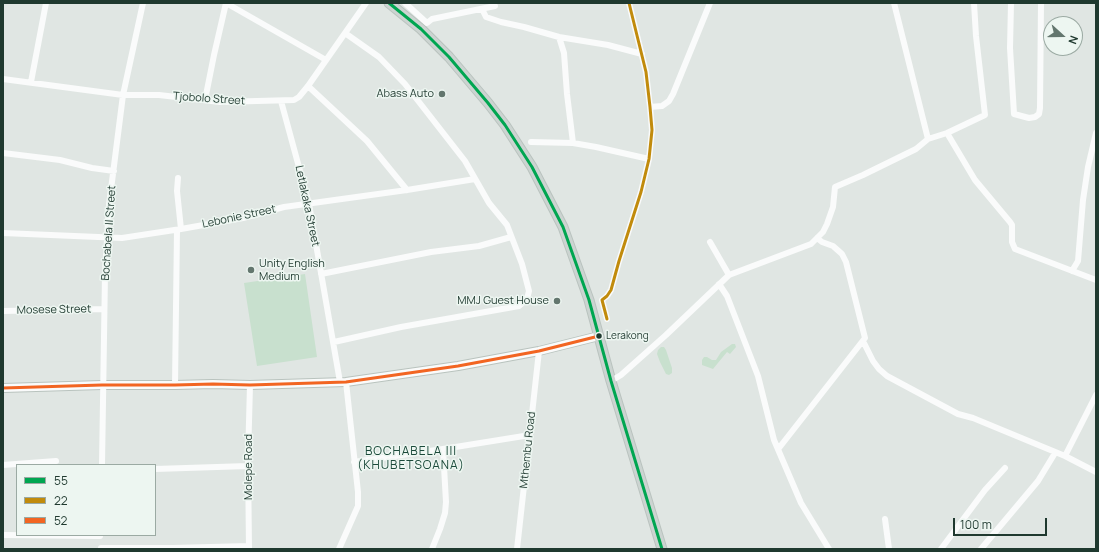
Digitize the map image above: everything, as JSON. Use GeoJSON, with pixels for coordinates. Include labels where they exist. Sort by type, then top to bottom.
{"type":"FeatureCollection","features":[{"type":"Feature","properties":{"kind":"main road"},"geometry":{"type":"LineString","coordinates":[[389,3],[421,29],[449,57],[488,104],[532,167],[563,227],[592,310],[611,381],[662,549]]}},
{"type":"Feature","properties":{"kind":"street"},"geometry":{"type":"LineString","coordinates":[[30,82],[46,3]]}},
{"type":"Feature","properties":{"kind":"street","name":"Bochabela II Street"},"geometry":{"type":"LineString","coordinates":[[102,464],[102,385],[107,236],[123,95],[143,3]]}},
{"type":"Feature","properties":{"kind":"street"},"geometry":{"type":"LineString","coordinates":[[205,100],[226,3],[326,60]]}},
{"type":"Feature","properties":{"kind":"street","name":"Tjobolo Street"},"geometry":{"type":"LineString","coordinates":[[3,78],[123,95],[159,95],[205,100],[294,100],[299,97],[308,86],[366,3]]}},
{"type":"Feature","properties":{"kind":"street"},"geometry":{"type":"LineString","coordinates":[[406,3],[427,23],[432,19],[495,6]]}},
{"type":"Feature","properties":{"kind":"street"},"geometry":{"type":"LineString","coordinates":[[607,319],[602,300],[611,290],[641,192],[649,159],[652,130],[646,72],[630,3]]}},
{"type":"Feature","properties":{"kind":"street"},"geometry":{"type":"LineString","coordinates":[[650,107],[662,106],[669,102],[710,3]]}},
{"type":"Feature","properties":{"kind":"street"},"geometry":{"type":"LineString","coordinates":[[894,3],[928,139]]}},
{"type":"Feature","properties":{"kind":"street"},"geometry":{"type":"LineString","coordinates":[[611,381],[621,375],[666,335],[729,276],[812,244],[823,232],[827,224],[833,207],[836,187],[916,149],[928,139],[947,133],[985,115],[976,36],[974,3]]}},
{"type":"Feature","properties":{"kind":"street"},"geometry":{"type":"LineString","coordinates":[[1011,3],[1010,48],[1014,114],[1029,118],[1039,114],[1040,108],[1041,3]]}},
{"type":"Feature","properties":{"kind":"street"},"geometry":{"type":"LineString","coordinates":[[482,8],[486,17],[501,22],[559,37],[608,45],[642,54]]}},
{"type":"Feature","properties":{"kind":"street"},"geometry":{"type":"LineString","coordinates":[[334,342],[401,327],[519,306],[527,299],[529,291],[522,264],[507,225],[489,203],[465,161],[405,84],[379,58],[345,33]]}},
{"type":"Feature","properties":{"kind":"street"},"geometry":{"type":"LineString","coordinates":[[559,37],[564,53],[573,143]]}},
{"type":"Feature","properties":{"kind":"street"},"geometry":{"type":"LineString","coordinates":[[308,86],[367,141],[406,190]]}},
{"type":"Feature","properties":{"kind":"street","name":"Letlakaka Street"},"geometry":{"type":"LineString","coordinates":[[281,101],[309,204],[321,274],[343,382],[358,492],[358,506],[338,549]]}},
{"type":"Feature","properties":{"kind":"street"},"geometry":{"type":"LineString","coordinates":[[947,133],[975,180],[1012,225],[1012,242],[1015,249],[1096,280]]}},
{"type":"Feature","properties":{"kind":"street"},"geometry":{"type":"LineString","coordinates":[[1072,271],[1078,261],[1088,167],[1096,134]]}},
{"type":"Feature","properties":{"kind":"street"},"geometry":{"type":"LineString","coordinates":[[531,142],[573,143],[596,146],[649,159]]}},
{"type":"Feature","properties":{"kind":"street"},"geometry":{"type":"LineString","coordinates":[[3,153],[60,160],[92,168],[114,171]]}},
{"type":"Feature","properties":{"kind":"street"},"geometry":{"type":"LineString","coordinates":[[176,385],[179,230],[177,190],[178,178]]}},
{"type":"Feature","properties":{"kind":"street","name":"Lebonie Street"},"geometry":{"type":"LineString","coordinates":[[3,233],[107,236],[122,238],[179,230],[243,218],[284,207],[475,179]]}},
{"type":"Feature","properties":{"kind":"street"},"geometry":{"type":"LineString","coordinates":[[321,274],[431,252],[480,246],[511,238]]}},
{"type":"Feature","properties":{"kind":"street"},"geometry":{"type":"LineString","coordinates":[[779,448],[865,338],[846,262],[842,254],[833,246],[822,242],[817,238]]}},
{"type":"Feature","properties":{"kind":"street"},"geometry":{"type":"LineString","coordinates":[[710,242],[729,276]]}},
{"type":"Feature","properties":{"kind":"street"},"geometry":{"type":"LineString","coordinates":[[719,284],[727,296],[758,376],[774,440],[779,448],[801,503],[830,549]]}},
{"type":"Feature","properties":{"kind":"street"},"geometry":{"type":"LineString","coordinates":[[592,310],[604,307]]}},
{"type":"Feature","properties":{"kind":"street","name":"Mosese Street"},"geometry":{"type":"LineString","coordinates":[[3,311],[104,309]]}},
{"type":"Feature","properties":{"kind":"street"},"geometry":{"type":"LineString","coordinates":[[3,388],[102,385],[250,385],[343,382],[458,366],[539,351],[599,336]]}},
{"type":"Feature","properties":{"kind":"street"},"geometry":{"type":"LineString","coordinates":[[863,341],[873,361],[887,376],[958,414],[973,418],[1065,456],[1096,472]]}},
{"type":"Feature","properties":{"kind":"street","name":"Mthembu Road"},"geometry":{"type":"LineString","coordinates":[[517,549],[539,351]]}},
{"type":"Feature","properties":{"kind":"street","name":"Molepe Road"},"geometry":{"type":"LineString","coordinates":[[249,548],[248,466],[250,385]]}},
{"type":"Feature","properties":{"kind":"street"},"geometry":{"type":"LineString","coordinates":[[1065,456],[1096,394]]}},
{"type":"Feature","properties":{"kind":"street"},"geometry":{"type":"LineString","coordinates":[[354,462],[530,435]]}},
{"type":"Feature","properties":{"kind":"street"},"geometry":{"type":"LineString","coordinates":[[432,549],[445,513],[446,502],[443,449]]}},
{"type":"Feature","properties":{"kind":"street"},"geometry":{"type":"LineString","coordinates":[[982,549],[1038,481],[1055,452]]}},
{"type":"Feature","properties":{"kind":"street"},"geometry":{"type":"LineString","coordinates":[[16,464],[56,461]]}},
{"type":"Feature","properties":{"kind":"street"},"geometry":{"type":"LineString","coordinates":[[3,465],[16,464]]}},
{"type":"Feature","properties":{"kind":"street"},"geometry":{"type":"LineString","coordinates":[[156,469],[248,466]]}},
{"type":"Feature","properties":{"kind":"street"},"geometry":{"type":"LineString","coordinates":[[941,549],[985,490],[1005,468]]}},
{"type":"Feature","properties":{"kind":"street"},"geometry":{"type":"LineString","coordinates":[[885,519],[889,549]]}},
{"type":"Feature","properties":{"kind":"street"},"geometry":{"type":"LineString","coordinates":[[3,535],[16,535]]}},
{"type":"Feature","properties":{"kind":"street"},"geometry":{"type":"LineString","coordinates":[[100,536],[101,548],[249,548]]}},
{"type":"Feature","properties":{"kind":"green space"},"geometry":{"type":"Polygon","coordinates":[[[305,274],[317,357],[257,366],[244,283],[305,274]]]}},
{"type":"Feature","properties":{"kind":"green space"},"geometry":{"type":"Polygon","coordinates":[[[732,344],[735,344],[736,347],[730,354],[727,352],[713,369],[702,365],[702,360],[704,357],[716,360],[721,352],[732,344]]]}},
{"type":"Feature","properties":{"kind":"green space"},"geometry":{"type":"Polygon","coordinates":[[[661,347],[664,347],[666,350],[672,368],[672,373],[669,375],[666,374],[657,354],[661,347]]]}},
{"type":"Feature","properties":{"kind":"transit line","name":"55"},"geometry":{"type":"LineString","coordinates":[[389,3],[421,29],[449,57],[488,103],[505,125],[532,167],[563,227],[589,300],[611,381],[662,549]]}},
{"type":"Feature","properties":{"kind":"transit line","name":"22"},"geometry":{"type":"LineString","coordinates":[[607,319],[602,300],[611,290],[641,192],[649,159],[652,130],[646,72],[629,3]]}},
{"type":"Feature","properties":{"kind":"transit line","name":"52"},"geometry":{"type":"LineString","coordinates":[[3,388],[102,385],[250,385],[346,382],[458,366],[539,351],[599,336]]}},
{"type":"Feature","properties":{"kind":"place","name":"Abass Auto"},"geometry":{"type":"Point","coordinates":[442,94]}},
{"type":"Feature","properties":{"kind":"place","name":"Unity English Medium"},"geometry":{"type":"Point","coordinates":[251,270]}},
{"type":"Feature","properties":{"kind":"place","name":"MMJ Guest House"},"geometry":{"type":"Point","coordinates":[557,301]}},
{"type":"Feature","properties":{"kind":"place","name":"Lerakong"},"geometry":{"type":"Point","coordinates":[599,336]}},
{"type":"Feature","properties":{"kind":"district","name":"BOCHABELA III (KHUBETSOANA)"},"geometry":{"type":"Point","coordinates":[411,459]}}]}
